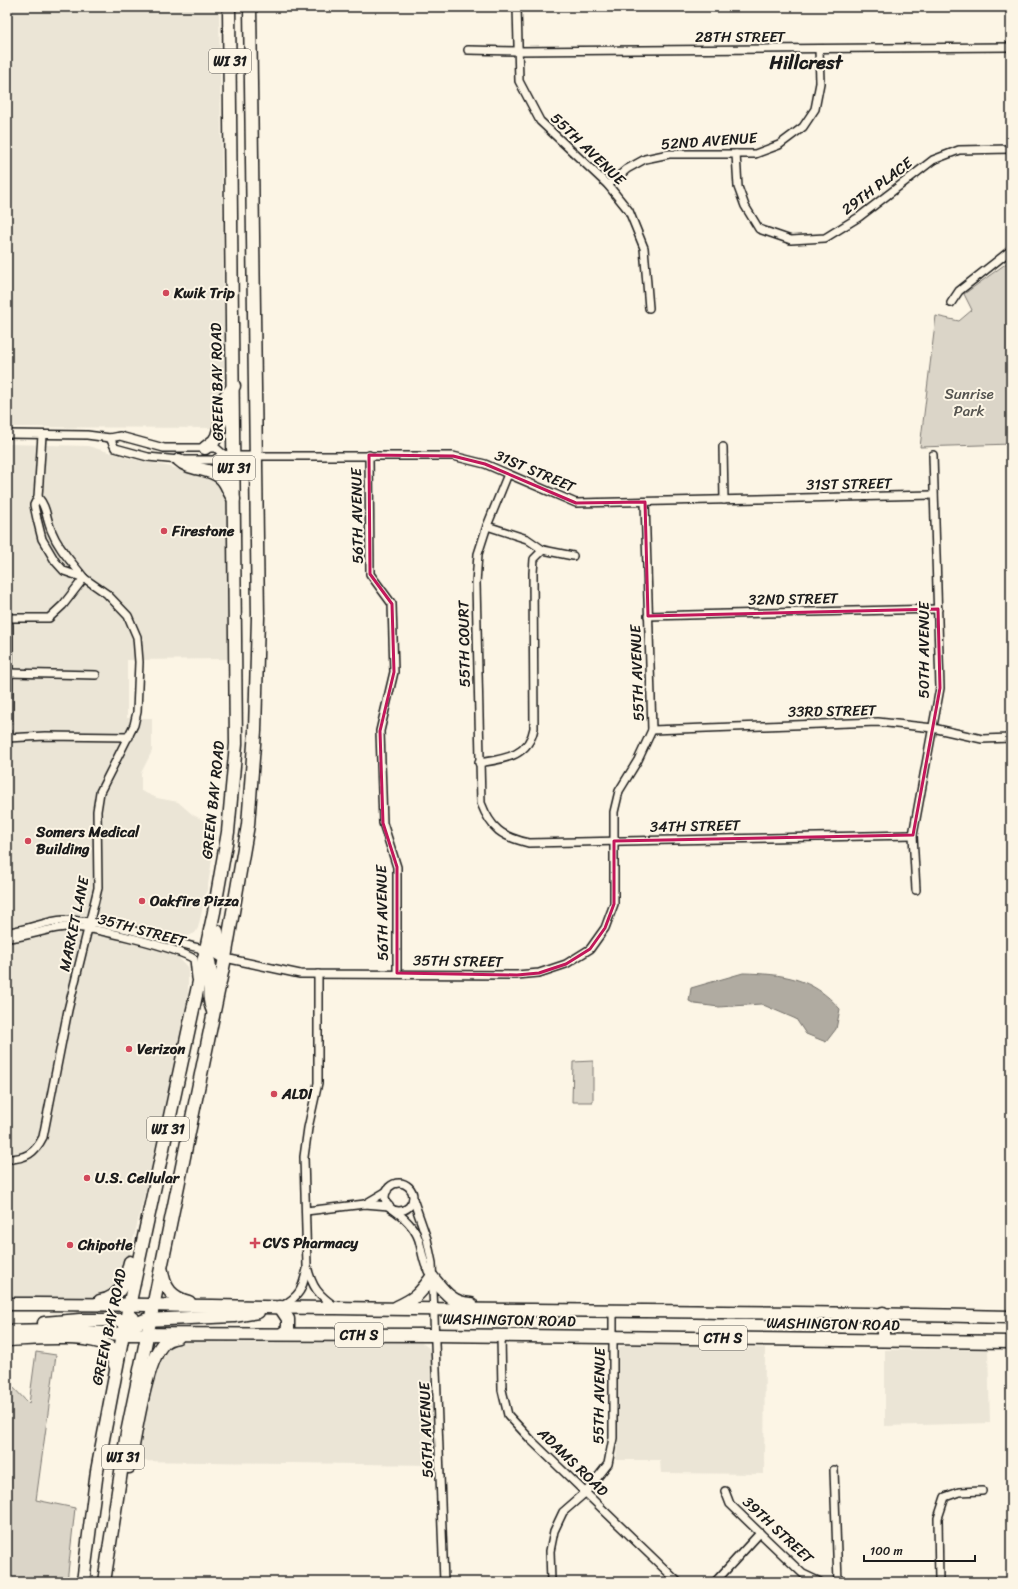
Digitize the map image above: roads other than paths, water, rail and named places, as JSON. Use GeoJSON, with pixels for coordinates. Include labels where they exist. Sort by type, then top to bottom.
{"type":"FeatureCollection","features":[{"type":"Feature","properties":{"kind":"main road","name":"GREEN BAY ROAD"},"geometry":{"type":"LineString","coordinates":[[83,1582],[97,1471],[123,1334],[206,954],[228,832],[236,744],[235,500],[229,455],[234,386],[229,7]]}},
{"type":"Feature","properties":{"kind":"main road","name":"WI 31"},"geometry":{"type":"LineString","coordinates":[[104,1582],[127,1434],[225,958],[248,825],[255,731],[258,617],[250,7]]}},
{"type":"Feature","properties":{"kind":"main road"},"geometry":{"type":"LineString","coordinates":[[205,448],[214,442],[217,436],[223,416],[224,398],[234,386]]}},
{"type":"Feature","properties":{"kind":"main road"},"geometry":{"type":"LineString","coordinates":[[179,460],[184,465],[221,477],[226,483],[228,493],[235,500]]}},
{"type":"Feature","properties":{"kind":"main road"},"geometry":{"type":"LineString","coordinates":[[214,912],[218,927],[216,951],[218,956],[225,958]]}},
{"type":"Feature","properties":{"kind":"main road"},"geometry":{"type":"LineString","coordinates":[[206,954],[211,966],[209,997],[214,1012]]}},
{"type":"Feature","properties":{"kind":"main road"},"geometry":{"type":"LineString","coordinates":[[84,1303],[112,1298],[123,1285],[127,1277],[142,1211],[156,1182]]}},
{"type":"Feature","properties":{"kind":"main road"},"geometry":{"type":"LineString","coordinates":[[162,1267],[168,1290],[176,1298],[189,1302],[250,1307]]}},
{"type":"Feature","properties":{"kind":"main road"},"geometry":{"type":"LineString","coordinates":[[396,1308],[417,1296],[432,1277],[448,1296],[461,1303],[491,1305],[512,1310]]}},
{"type":"Feature","properties":{"kind":"main road","name":"WASHINGTON ROAD"},"geometry":{"type":"LineString","coordinates":[[7,1304],[84,1303],[280,1308],[396,1308],[1011,1317]]}},
{"type":"Feature","properties":{"kind":"main road"},"geometry":{"type":"LineString","coordinates":[[7,1328],[80,1320],[126,1320],[147,1313],[154,1305]]}},
{"type":"Feature","properties":{"kind":"main road"},"geometry":{"type":"LineString","coordinates":[[123,1334],[139,1321],[151,1319],[234,1316],[280,1308],[288,1319],[288,1329],[282,1334]]}},
{"type":"Feature","properties":{"kind":"main road"},"geometry":{"type":"LineString","coordinates":[[883,1314],[883,1340]]}},
{"type":"Feature","properties":{"kind":"main road","name":"WASHINGTON ROAD"},"geometry":{"type":"LineString","coordinates":[[7,1331],[51,1330],[123,1334],[436,1335],[1011,1342]]}},
{"type":"Feature","properties":{"kind":"main road"},"geometry":{"type":"LineString","coordinates":[[116,1504],[129,1469],[152,1366],[160,1348],[166,1341],[190,1334]]}},
{"type":"Feature","properties":{"kind":"main road"},"geometry":{"type":"LineString","coordinates":[[7,1340],[79,1339],[98,1341],[106,1344],[112,1352],[116,1371]]}},
{"type":"Feature","properties":{"kind":"street","name":"55TH AVENUE"},"geometry":{"type":"LineString","coordinates":[[517,7],[519,81],[540,121],[608,185],[629,211],[644,248],[649,308]]}},
{"type":"Feature","properties":{"kind":"street","name":"28TH STREET"},"geometry":{"type":"LineString","coordinates":[[468,50],[517,51],[1011,47]]}},
{"type":"Feature","properties":{"kind":"street","name":"52ND AVENUE"},"geometry":{"type":"LineString","coordinates":[[608,185],[627,169],[645,159],[669,154],[755,154],[778,145],[803,127],[815,109],[820,83],[819,49]]}},
{"type":"Feature","properties":{"kind":"street","name":"29TH PLACE"},"geometry":{"type":"LineString","coordinates":[[736,154],[738,187],[745,206],[759,229],[791,240],[825,238],[859,217],[933,160],[959,150],[1011,149]]}},
{"type":"Feature","properties":{"kind":"street"},"geometry":{"type":"LineString","coordinates":[[951,303],[959,291],[1011,250]]}},
{"type":"Feature","properties":{"kind":"street","name":"31ST STREET"},"geometry":{"type":"LineString","coordinates":[[7,434],[42,436],[87,435],[110,438],[120,436],[164,448],[216,448],[229,455]]}},
{"type":"Feature","properties":{"kind":"street","name":"MARKET LANE"},"geometry":{"type":"LineString","coordinates":[[7,1159],[26,1157],[37,1149],[43,1137],[68,1010],[98,888],[97,811],[100,792],[129,737],[137,712],[139,669],[137,637],[128,616],[107,594],[84,578],[64,571],[42,539],[34,505],[38,497],[42,436]]}},
{"type":"Feature","properties":{"kind":"street","name":"31ST STREET"},"geometry":{"type":"LineString","coordinates":[[110,438],[115,448],[148,457],[179,460],[214,460],[229,455],[453,456],[485,464],[576,503],[933,495]]}},
{"type":"Feature","properties":{"kind":"street"},"geometry":{"type":"LineString","coordinates":[[723,447],[724,500]]}},
{"type":"Feature","properties":{"kind":"street","name":"56TH AVENUE"},"geometry":{"type":"LineString","coordinates":[[369,455],[370,574],[392,604],[394,672],[380,731],[383,823],[397,867],[397,973]]}},
{"type":"Feature","properties":{"kind":"street","name":"50TH AVENUE"},"geometry":{"type":"LineString","coordinates":[[916,890],[913,835],[940,688],[933,495],[933,455]]}},
{"type":"Feature","properties":{"kind":"street","name":"55TH COURT"},"geometry":{"type":"LineString","coordinates":[[486,818],[480,803],[476,583],[478,554],[487,526],[508,474]]}},
{"type":"Feature","properties":{"kind":"street","name":"MARKET LANE"},"geometry":{"type":"LineString","coordinates":[[38,497],[44,504],[51,531],[61,550],[84,578]]}},
{"type":"Feature","properties":{"kind":"street","name":"55TH AVENUE"},"geometry":{"type":"LineString","coordinates":[[590,949],[605,928],[614,904],[614,812],[619,791],[638,760],[652,730],[645,502]]}},
{"type":"Feature","properties":{"kind":"street"},"geometry":{"type":"LineString","coordinates":[[487,526],[526,539],[543,550],[573,556]]}},
{"type":"Feature","properties":{"kind":"street"},"geometry":{"type":"LineString","coordinates":[[479,763],[520,753],[532,738],[534,728],[535,673],[533,573],[534,559],[543,550]]}},
{"type":"Feature","properties":{"kind":"street"},"geometry":{"type":"LineString","coordinates":[[84,578],[64,605],[49,618],[8,621],[8,738],[45,736],[129,737]]}},
{"type":"Feature","properties":{"kind":"street","name":"32ND STREET"},"geometry":{"type":"LineString","coordinates":[[648,616],[938,609]]}},
{"type":"Feature","properties":{"kind":"street"},"geometry":{"type":"LineString","coordinates":[[8,673],[96,675]]}},
{"type":"Feature","properties":{"kind":"street","name":"33RD STREET"},"geometry":{"type":"LineString","coordinates":[[652,730],[878,722],[933,728],[982,740],[1011,738]]}},
{"type":"Feature","properties":{"kind":"street","name":"34TH STREET"},"geometry":{"type":"LineString","coordinates":[[486,818],[495,829],[501,833],[512,839],[529,843],[913,835]]}},
{"type":"Feature","properties":{"kind":"street","name":"35TH STREET"},"geometry":{"type":"LineString","coordinates":[[7,932],[48,922],[64,920],[171,948],[194,959],[198,988]]}},
{"type":"Feature","properties":{"kind":"street","name":"35TH STREET"},"geometry":{"type":"LineString","coordinates":[[7,938],[55,928],[89,926],[199,948],[206,954]]}},
{"type":"Feature","properties":{"kind":"street","name":"35TH STREET"},"geometry":{"type":"LineString","coordinates":[[225,958],[300,974],[397,973],[517,975],[539,973],[566,964],[590,949]]}},
{"type":"Feature","properties":{"kind":"street"},"geometry":{"type":"LineString","coordinates":[[318,974],[318,1084],[305,1145],[307,1266],[311,1282],[322,1298],[338,1308]]}},
{"type":"Feature","properties":{"kind":"street"},"geometry":{"type":"LineString","coordinates":[[306,1211],[365,1204],[407,1209],[413,1199],[409,1188],[401,1184],[393,1185],[387,1191],[365,1204]]}},
{"type":"Feature","properties":{"kind":"street"},"geometry":{"type":"LineString","coordinates":[[387,1191],[386,1199],[392,1208]]}},
{"type":"Feature","properties":{"kind":"street","name":"56TH AVENUE"},"geometry":{"type":"LineString","coordinates":[[413,1199],[430,1249],[432,1263],[436,1335],[444,1582]]}},
{"type":"Feature","properties":{"kind":"street","name":"56TH AVENUE"},"geometry":{"type":"LineString","coordinates":[[392,1208],[406,1219],[416,1234],[420,1242],[426,1270],[432,1277]]}},
{"type":"Feature","properties":{"kind":"street"},"geometry":{"type":"LineString","coordinates":[[280,1308],[299,1294],[307,1266]]}},
{"type":"Feature","properties":{"kind":"street","name":"55TH AVENUE"},"geometry":{"type":"LineString","coordinates":[[551,1582],[550,1551],[554,1531],[563,1512],[586,1492],[608,1464],[613,1438],[612,1311]]}},
{"type":"Feature","properties":{"kind":"street","name":"ADAMS ROAD"},"geometry":{"type":"LineString","coordinates":[[501,1336],[502,1390],[508,1414],[532,1441],[678,1582]]}},
{"type":"Feature","properties":{"kind":"street"},"geometry":{"type":"LineString","coordinates":[[834,1470],[838,1582]]}},
{"type":"Feature","properties":{"kind":"street","name":"39TH STREET"},"geometry":{"type":"LineString","coordinates":[[726,1491],[730,1504],[804,1574],[820,1582]]}},
{"type":"Feature","properties":{"kind":"street"},"geometry":{"type":"LineString","coordinates":[[939,1582],[938,1518],[945,1497],[959,1492],[982,1491]]}},
{"type":"Feature","properties":{"kind":"street"},"geometry":{"type":"LineString","coordinates":[[715,1582],[760,1533]]}},
{"type":"Feature","properties":{"kind":"place","name":"Kwik Trip"},"geometry":{"type":"Point","coordinates":[166,293]}},
{"type":"Feature","properties":{"kind":"place","name":"Firestone"},"geometry":{"type":"Point","coordinates":[164,531]}},
{"type":"Feature","properties":{"kind":"place","name":"Somers Medical Building"},"geometry":{"type":"Point","coordinates":[28,841]}},
{"type":"Feature","properties":{"kind":"place","name":"Oakfire Pizza"},"geometry":{"type":"Point","coordinates":[142,901]}},
{"type":"Feature","properties":{"kind":"place","name":"Verizon"},"geometry":{"type":"Point","coordinates":[129,1049]}},
{"type":"Feature","properties":{"kind":"place","name":"ALDI"},"geometry":{"type":"Point","coordinates":[274,1094]}},
{"type":"Feature","properties":{"kind":"place","name":"U.S. Cellular"},"geometry":{"type":"Point","coordinates":[87,1178]}},
{"type":"Feature","properties":{"kind":"place","name":"CVS Pharmacy"},"geometry":{"type":"Point","coordinates":[255,1243]}},
{"type":"Feature","properties":{"kind":"place","name":"Chipotle"},"geometry":{"type":"Point","coordinates":[70,1245]}},
{"type":"Feature","properties":{"kind":"district","name":"Hillcrest"},"geometry":{"type":"Point","coordinates":[806,62]}},
{"type":"Feature","properties":{"kind":"park label","name":"Sunrise Park"},"geometry":{"type":"Point","coordinates":[969,402]}}]}
